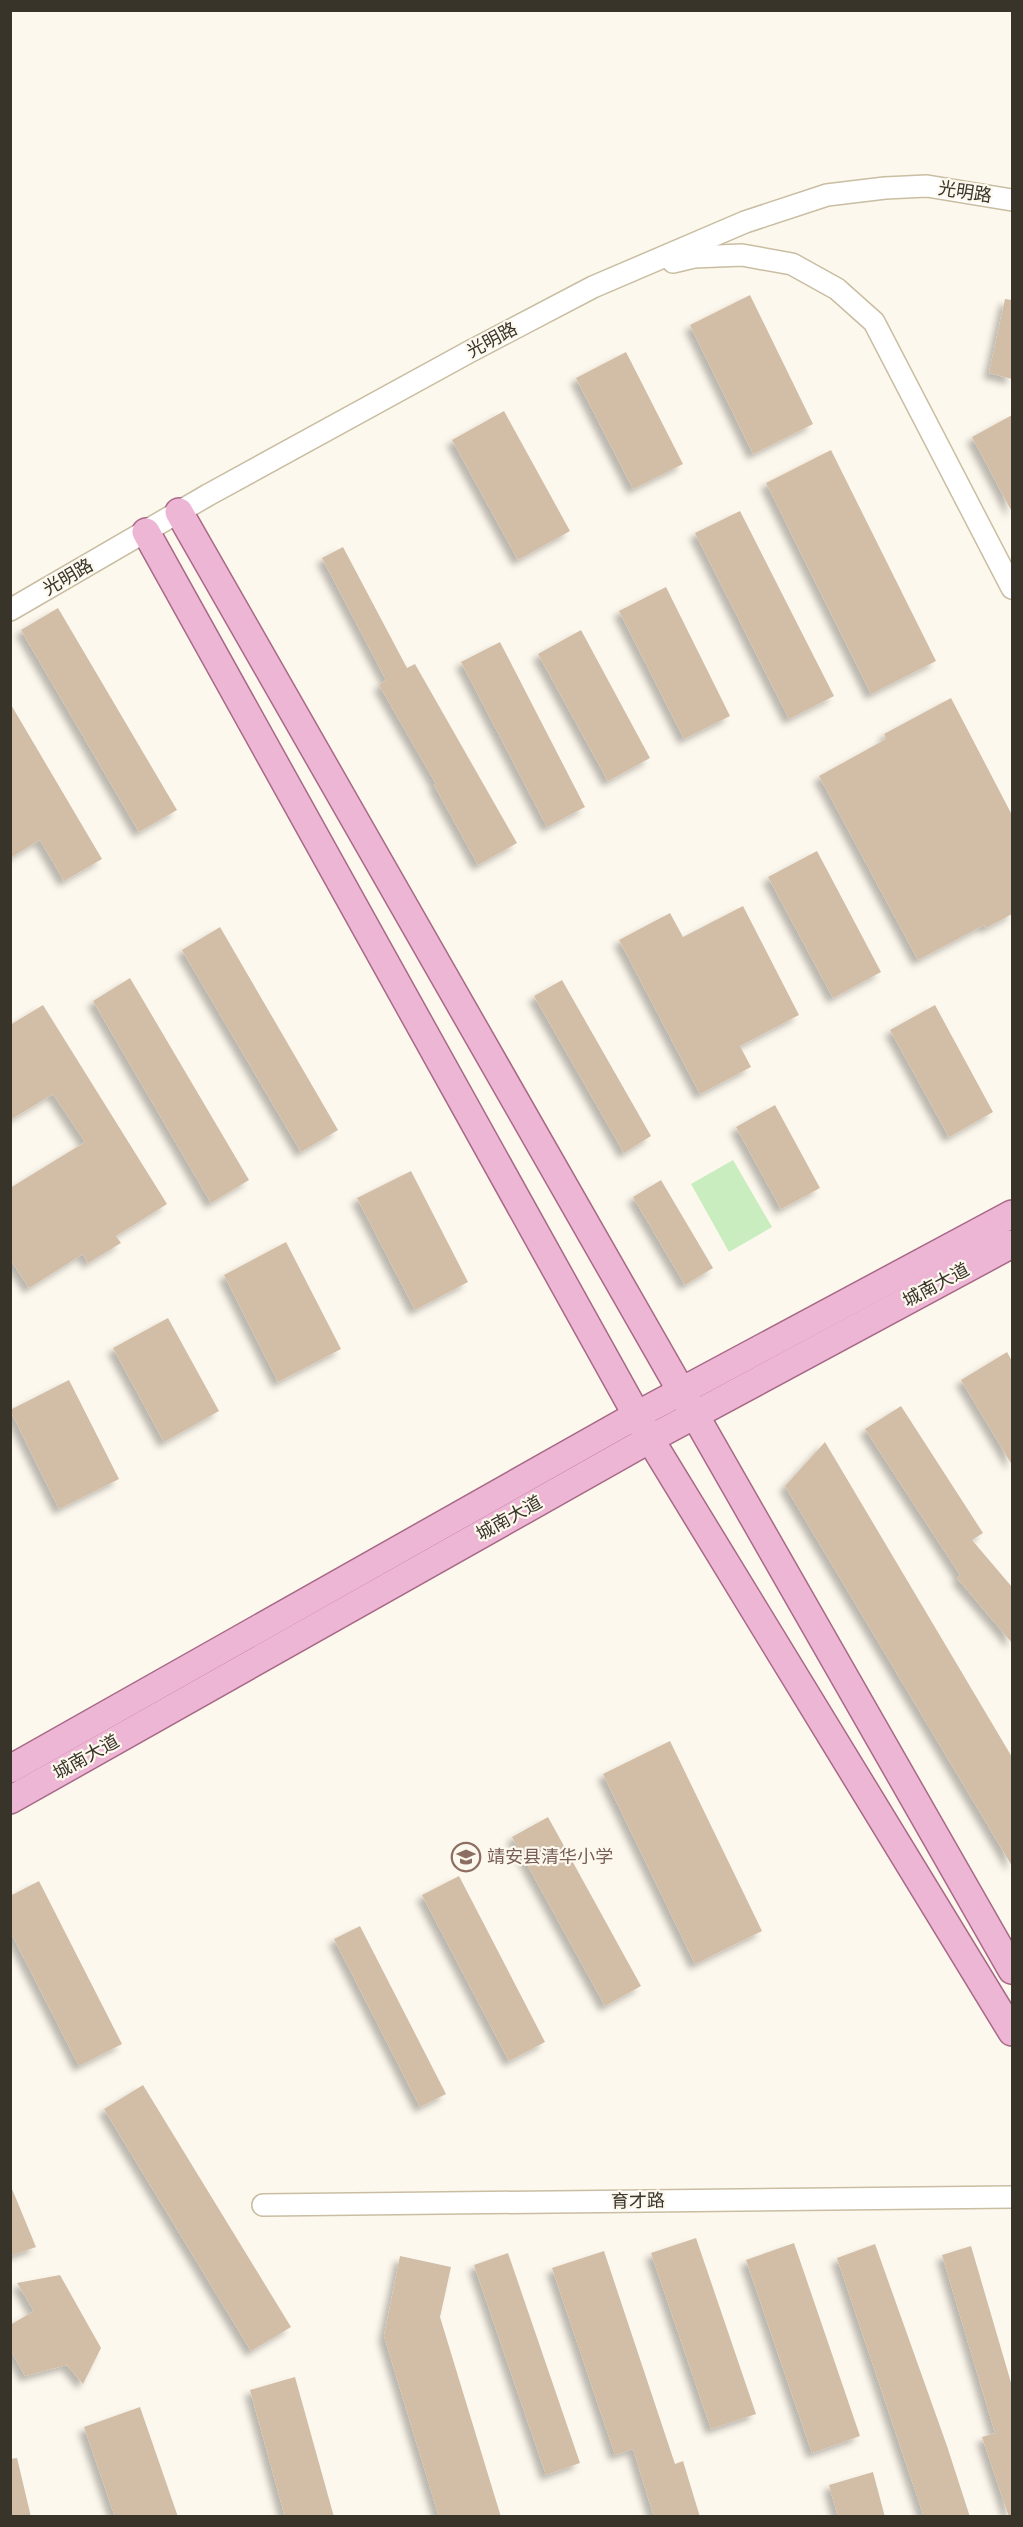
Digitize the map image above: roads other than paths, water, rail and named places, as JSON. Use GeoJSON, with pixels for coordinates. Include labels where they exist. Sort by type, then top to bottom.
{"type":"FeatureCollection","features":[{"type":"Feature","properties":{"kind":"main road"},"geometry":{"type":"LineString","coordinates":[[179,512],[1012,1970]]}},
{"type":"Feature","properties":{"kind":"main road"},"geometry":{"type":"LineString","coordinates":[[146,532],[650,1439],[1009,2018]]}},
{"type":"Feature","properties":{"kind":"main road","name":"城南大道"},"geometry":{"type":"LineString","coordinates":[[10,1769],[637,1415],[1012,1214]]}},
{"type":"Feature","properties":{"kind":"main road","name":"城南大道"},"geometry":{"type":"LineString","coordinates":[[10,1800],[650,1439],[1012,1244]]}},
{"type":"Feature","properties":{"kind":"street","name":"光明路"},"geometry":{"type":"LineString","coordinates":[[10,610],[179,512],[459,357],[593,287],[745,222],[827,195],[885,188],[927,186],[1012,200]]}},
{"type":"Feature","properties":{"kind":"street"},"geometry":{"type":"LineString","coordinates":[[593,287],[645,269],[694,257],[742,255],[792,264],[837,289],[874,322],[1012,588]]}},
{"type":"Feature","properties":{"kind":"street","name":"育才路"},"geometry":{"type":"LineString","coordinates":[[263,2205],[1012,2198]]}},
{"type":"Feature","properties":{"kind":"place","name":"靖安县清华小学"},"geometry":{"type":"Point","coordinates":[466,1857]}}]}
